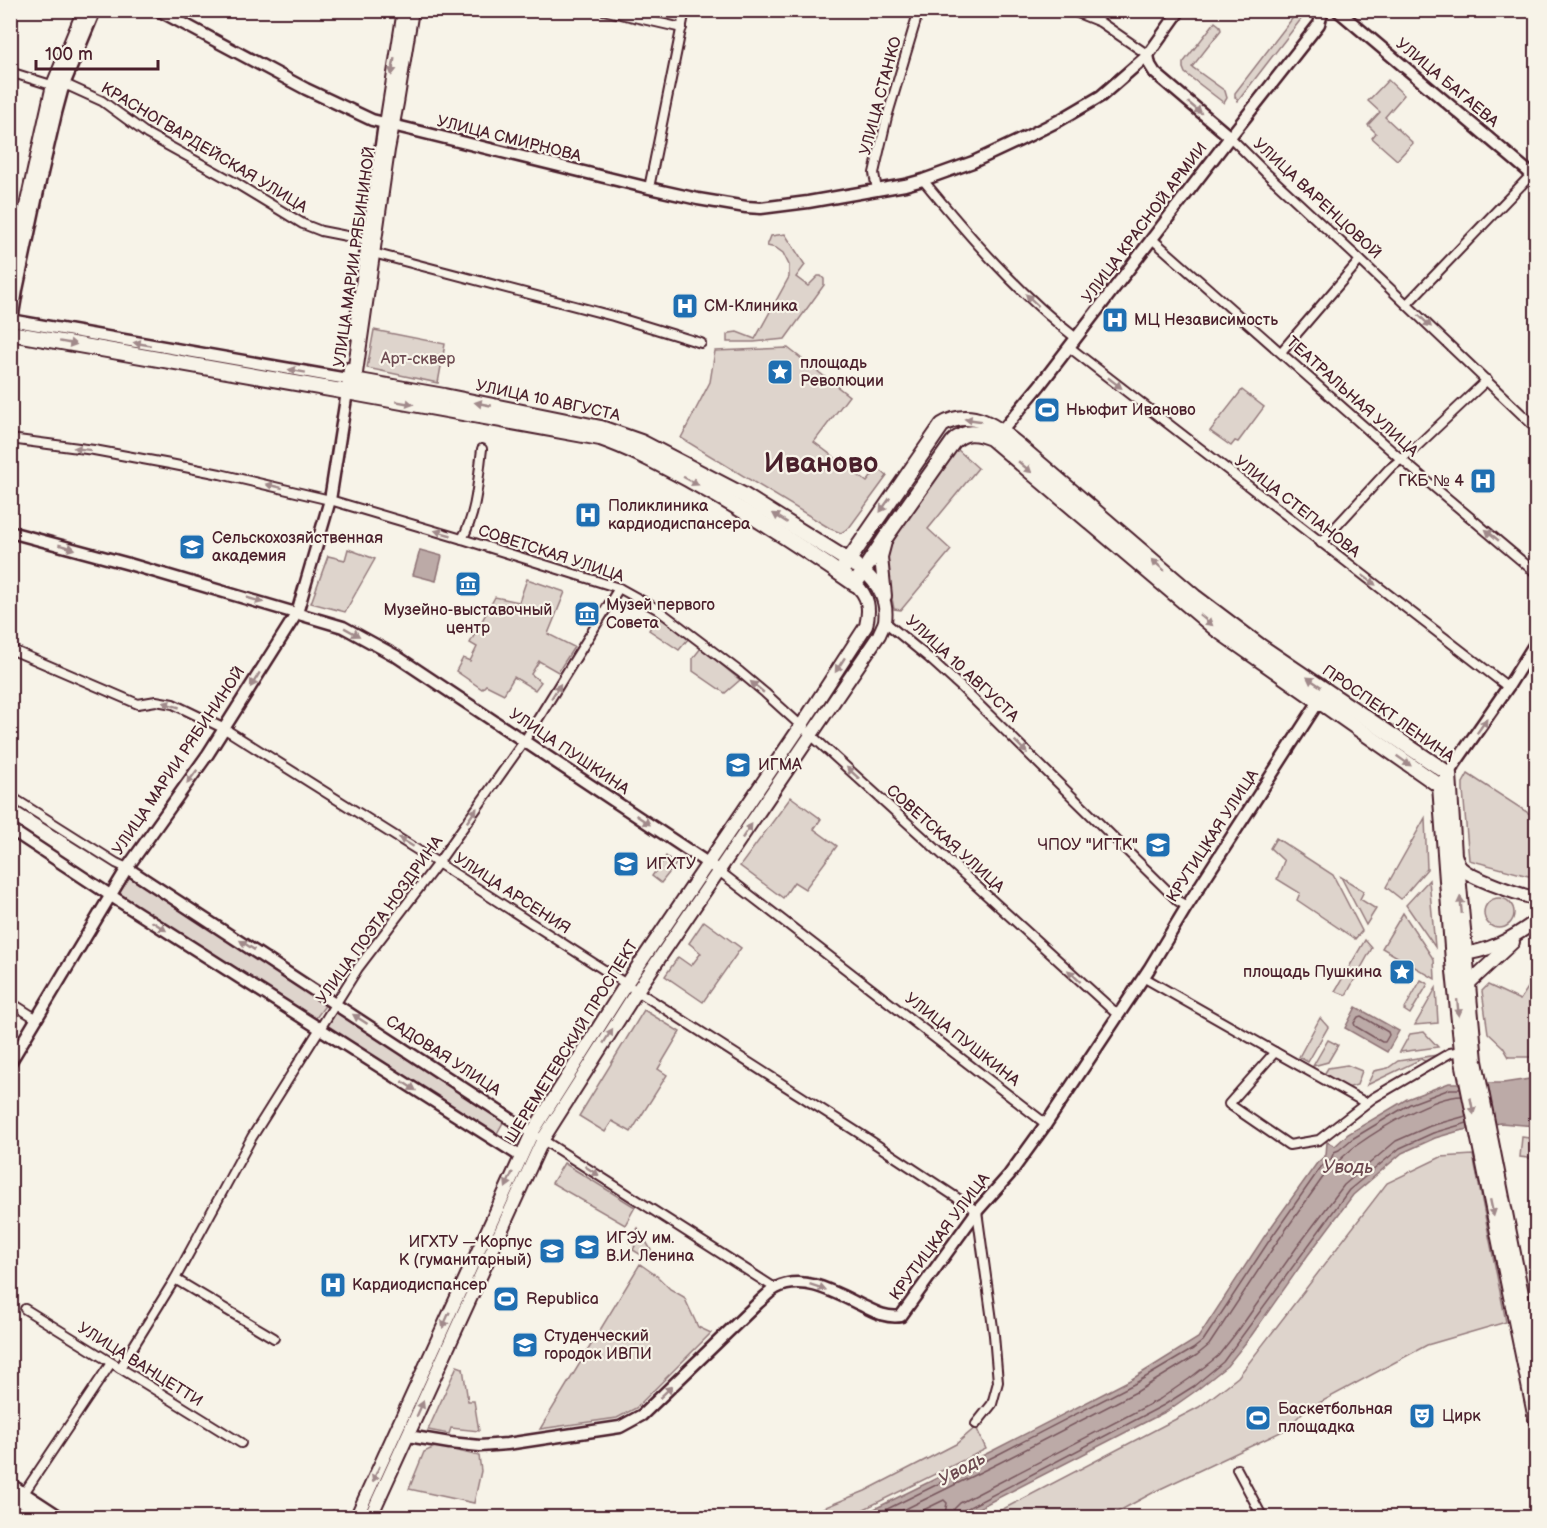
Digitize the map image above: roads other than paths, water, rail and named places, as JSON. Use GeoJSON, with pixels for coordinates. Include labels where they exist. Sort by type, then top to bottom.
{"type":"FeatureCollection","features":[{"type":"Feature","properties":{"kind":"highway"},"geometry":{"type":"LineString","coordinates":[[10,283],[59,86],[85,10]]}},
{"type":"Feature","properties":{"kind":"highway"},"geometry":{"type":"LineString","coordinates":[[388,124],[396,103],[411,10]]}},
{"type":"Feature","properties":{"kind":"highway","name":"УЛИЦА МАРИИ РЯБИНИНОЙ"},"geometry":{"type":"LineString","coordinates":[[350,384],[373,253],[387,150],[388,124]]}},
{"type":"Feature","properties":{"kind":"highway","name":"УЛИЦА 10 АВГУСТА"},"geometry":{"type":"LineString","coordinates":[[11,326],[188,358],[350,384],[444,396],[622,434],[743,495],[864,572]]}},
{"type":"Feature","properties":{"kind":"highway","name":"УЛИЦА 10 АВГУСТА"},"geometry":{"type":"LineString","coordinates":[[350,384],[600,438],[623,446],[738,507],[855,584]]}},
{"type":"Feature","properties":{"kind":"highway","name":"ПРОСПЕКТ ЛЕНИНА"},"geometry":{"type":"LineString","coordinates":[[840,573],[942,425],[950,420],[969,418],[984,421],[997,436],[1216,629],[1440,786],[1459,955],[1467,1058],[1536,1370]]}},
{"type":"Feature","properties":{"kind":"highway","name":"ПРОСПЕКТ ЛЕНИНА"},"geometry":{"type":"LineString","coordinates":[[855,584],[958,437],[971,433],[997,436],[1195,597],[1260,645],[1449,774],[1454,855],[1457,864],[1459,955],[1468,984],[1467,1058]]}},
{"type":"Feature","properties":{"kind":"highway"},"geometry":{"type":"LineString","coordinates":[[829,549],[843,550],[861,541]]}},
{"type":"Feature","properties":{"kind":"highway","name":"ПРОСПЕКТ ЛЕНИНА"},"geometry":{"type":"LineString","coordinates":[[1487,1150],[1536,1419]]}},
{"type":"Feature","properties":{"kind":"main road","name":"ПРОСПЕКТ ЛЕНИНА"},"geometry":{"type":"LineString","coordinates":[[885,606],[881,557],[888,534]]}},
{"type":"Feature","properties":{"kind":"main road","name":"УЛИЦА 10 АВГУСТА"},"geometry":{"type":"LineString","coordinates":[[864,572],[879,589],[885,606],[885,622]]}},
{"type":"Feature","properties":{"kind":"main road","name":"УЛИЦА 10 АВГУСТА"},"geometry":{"type":"LineString","coordinates":[[855,584],[866,597],[869,615]]}},
{"type":"Feature","properties":{"kind":"main road","name":"ШЕРЕМЕТЕВСКИЙ ПРОСПЕКТ"},"geometry":{"type":"LineString","coordinates":[[356,1518],[520,1156],[537,1136],[708,862],[866,626],[869,615]]}},
{"type":"Feature","properties":{"kind":"main road","name":"ШЕРЕМЕТЕВСКИЙ ПРОСПЕКТ"},"geometry":{"type":"LineString","coordinates":[[631,987],[719,871],[879,635],[885,622]]}},
{"type":"Feature","properties":{"kind":"main road"},"geometry":{"type":"LineString","coordinates":[[1454,855],[1460,867],[1470,874],[1514,893],[1536,898]]}},
{"type":"Feature","properties":{"kind":"main road"},"geometry":{"type":"LineString","coordinates":[[1459,955],[1490,949],[1506,942],[1534,923]]}},
{"type":"Feature","properties":{"kind":"main road"},"geometry":{"type":"LineString","coordinates":[[1468,984],[1534,923]]}},
{"type":"Feature","properties":{"kind":"main road","name":"ШЕРЕМЕТЕВСКИЙ ПРОСПЕКТ"},"geometry":{"type":"LineString","coordinates":[[370,1518],[408,1436],[537,1136]]}},
{"type":"Feature","properties":{"kind":"main road"},"geometry":{"type":"LineString","coordinates":[[396,1431],[408,1436]]}},
{"type":"Feature","properties":{"kind":"street"},"geometry":{"type":"LineString","coordinates":[[11,326],[59,86],[95,10]]}},
{"type":"Feature","properties":{"kind":"street","name":"УЛИЦА СМИРНОВА"},"geometry":{"type":"LineString","coordinates":[[158,10],[306,89],[372,120],[649,188],[698,199],[761,208],[808,202],[923,180],[972,162],[1060,120],[1101,96],[1148,55],[1180,10]]}},
{"type":"Feature","properties":{"kind":"street"},"geometry":{"type":"LineString","coordinates":[[388,124],[402,10]]}},
{"type":"Feature","properties":{"kind":"street"},"geometry":{"type":"LineString","coordinates":[[603,10],[682,28]]}},
{"type":"Feature","properties":{"kind":"street"},"geometry":{"type":"LineString","coordinates":[[649,188],[684,14],[651,10]]}},
{"type":"Feature","properties":{"kind":"street","name":"УЛИЦА СТАНКО"},"geometry":{"type":"LineString","coordinates":[[877,190],[874,173],[887,117],[919,10]]}},
{"type":"Feature","properties":{"kind":"street","name":"УЛИЦА ВАРЕНЦОВОЙ"},"geometry":{"type":"LineString","coordinates":[[1070,10],[1100,22],[1148,55],[1150,65],[1161,79],[1230,137],[1536,428]]}},
{"type":"Feature","properties":{"kind":"street","name":"УЛИЦА КРАСНОЙ АРМИИ"},"geometry":{"type":"LineString","coordinates":[[997,436],[1040,385],[1151,238],[1319,24],[1323,10]]}},
{"type":"Feature","properties":{"kind":"street","name":"УЛИЦА БАГАЕВА"},"geometry":{"type":"LineString","coordinates":[[1337,10],[1535,174]]}},
{"type":"Feature","properties":{"kind":"street"},"geometry":{"type":"LineString","coordinates":[[1319,24],[1331,18],[1341,18],[1358,27]]}},
{"type":"Feature","properties":{"kind":"street","name":"КРАСНОГВАРДЕЙСКАЯ УЛИЦА"},"geometry":{"type":"LineString","coordinates":[[10,72],[59,86],[69,86],[102,101],[147,134],[234,182],[303,224],[367,240]]}},
{"type":"Feature","properties":{"kind":"street"},"geometry":{"type":"LineString","coordinates":[[1128,73],[1144,73],[1161,79]]}},
{"type":"Feature","properties":{"kind":"street","name":"УЛИЦА МАРИИ РЯБИНИНОЙ"},"geometry":{"type":"LineString","coordinates":[[10,1063],[110,894],[225,729],[297,613],[330,500],[350,384],[367,240],[388,124]]}},
{"type":"Feature","properties":{"kind":"street"},"geometry":{"type":"LineString","coordinates":[[1407,304],[1535,174]]}},
{"type":"Feature","properties":{"kind":"street","name":"УЛИЦА СТЕПАНОВА"},"geometry":{"type":"LineString","coordinates":[[923,180],[1015,285],[1072,343],[1322,543],[1508,687]]}},
{"type":"Feature","properties":{"kind":"street","name":"ТЕАТРАЛЬНАЯ УЛИЦА"},"geometry":{"type":"LineString","coordinates":[[1151,238],[1402,460],[1536,573]]}},
{"type":"Feature","properties":{"kind":"street"},"geometry":{"type":"LineString","coordinates":[[373,253],[613,316],[701,343]]}},
{"type":"Feature","properties":{"kind":"street"},"geometry":{"type":"LineString","coordinates":[[1281,352],[1360,260]]}},
{"type":"Feature","properties":{"kind":"street"},"geometry":{"type":"LineString","coordinates":[[1322,543],[1389,469],[1402,460],[1487,380]]}},
{"type":"Feature","properties":{"kind":"street","name":"СОВЕТСКАЯ УЛИЦА"},"geometry":{"type":"LineString","coordinates":[[10,439],[94,450],[170,464],[330,500],[619,588],[657,609],[740,672],[1118,1015]]}},
{"type":"Feature","properties":{"kind":"street"},"geometry":{"type":"LineString","coordinates":[[462,539],[468,528],[475,499],[482,449]]}},
{"type":"Feature","properties":{"kind":"street","name":"УЛИЦА ПУШКИНА"},"geometry":{"type":"LineString","coordinates":[[10,532],[129,564],[343,627],[396,656],[708,862],[1046,1124]]}},
{"type":"Feature","properties":{"kind":"street","name":"УЛИЦА ПОЭТА НОЗДРИНА"},"geometry":{"type":"LineString","coordinates":[[120,1368],[175,1279],[252,1137],[358,968],[438,863],[525,740],[619,588]]}},
{"type":"Feature","properties":{"kind":"street","name":"УЛИЦА 10 АВГУСТА"},"geometry":{"type":"LineString","coordinates":[[885,622],[961,687],[1170,894],[1187,906]]}},
{"type":"Feature","properties":{"kind":"street"},"geometry":{"type":"LineString","coordinates":[[1440,786],[1536,642]]}},
{"type":"Feature","properties":{"kind":"street","name":"УЛИЦА АРСЕНИЯ"},"geometry":{"type":"LineString","coordinates":[[10,649],[138,704],[156,701],[173,704],[225,729],[438,863],[977,1211]]}},
{"type":"Feature","properties":{"kind":"street","name":"КРУТИЦКАЯ УЛИЦА"},"geometry":{"type":"LineString","coordinates":[[775,1288],[796,1283],[815,1284],[879,1314],[900,1316],[977,1211],[1009,1175],[1046,1124],[1319,701]]}},
{"type":"Feature","properties":{"kind":"street"},"geometry":{"type":"LineString","coordinates":[[10,796],[127,868]]}},
{"type":"Feature","properties":{"kind":"street"},"geometry":{"type":"LineString","coordinates":[[10,830],[520,1156]]}},
{"type":"Feature","properties":{"kind":"street","name":"САДОВАЯ УЛИЦА"},"geometry":{"type":"LineString","coordinates":[[127,868],[537,1136],[775,1288]]}},
{"type":"Feature","properties":{"kind":"street"},"geometry":{"type":"LineString","coordinates":[[1143,977],[1366,1103]]}},
{"type":"Feature","properties":{"kind":"street"},"geometry":{"type":"LineString","coordinates":[[10,1002],[37,1019]]}},
{"type":"Feature","properties":{"kind":"street"},"geometry":{"type":"LineString","coordinates":[[1275,1052],[1229,1104],[1288,1145],[1319,1140],[1366,1103],[1449,1053],[1467,1058]]}},
{"type":"Feature","properties":{"kind":"street"},"geometry":{"type":"LineString","coordinates":[[976,1424],[992,1404],[998,1382],[977,1211]]}},
{"type":"Feature","properties":{"kind":"street"},"geometry":{"type":"LineString","coordinates":[[175,1279],[274,1338]]}},
{"type":"Feature","properties":{"kind":"street"},"geometry":{"type":"LineString","coordinates":[[408,1436],[480,1446],[531,1442],[620,1426],[642,1415],[775,1288]]}},
{"type":"Feature","properties":{"kind":"street","name":"УЛИЦА ВАНЦЕТТИ"},"geometry":{"type":"LineString","coordinates":[[25,1309],[241,1443]]}},
{"type":"Feature","properties":{"kind":"street"},"geometry":{"type":"LineString","coordinates":[[10,1514],[18,1495],[111,1363]]}},
{"type":"Feature","properties":{"kind":"street"},"geometry":{"type":"LineString","coordinates":[[1238,1469],[1263,1518]]}},
{"type":"Feature","properties":{"kind":"street"},"geometry":{"type":"LineString","coordinates":[[10,1484],[18,1495],[47,1518]]}},
{"type":"Feature","properties":{"kind":"street"},"geometry":{"type":"LineString","coordinates":[[18,1495],[62,1518]]}},
{"type":"Feature","properties":{"kind":"water"},"geometry":{"type":"Polygon","coordinates":[[[420,550],[442,556],[436,581],[413,575],[420,550]]]}},
{"type":"Feature","properties":{"kind":"water"},"geometry":{"type":"Polygon","coordinates":[[[1356,1007],[1399,1031],[1387,1052],[1345,1028],[1356,1007]]]}},
{"type":"Feature","properties":{"kind":"water","name":"Уводь"},"geometry":{"type":"Polygon","coordinates":[[[1536,1078],[1536,1126],[1500,1123],[1435,1138],[1402,1153],[1353,1195],[1227,1366],[1167,1411],[961,1517],[856,1518],[1132,1379],[1198,1338],[1264,1237],[1317,1163],[1326,1155],[1327,1142],[1335,1146],[1348,1134],[1407,1099],[1449,1083],[1503,1083],[1536,1078]]]}},
{"type":"Feature","properties":{"kind":"place","name":"СМ-Клиника"},"geometry":{"type":"Point","coordinates":[685,306]}},
{"type":"Feature","properties":{"kind":"place","name":"МЦ Независимость"},"geometry":{"type":"Point","coordinates":[1115,320]}},
{"type":"Feature","properties":{"kind":"place","name":"площадь Революции"},"geometry":{"type":"Point","coordinates":[780,372]}},
{"type":"Feature","properties":{"kind":"place","name":"Ньюфит Иваново"},"geometry":{"type":"Point","coordinates":[1047,410]}},
{"type":"Feature","properties":{"kind":"place","name":"ГКБ № 4"},"geometry":{"type":"Point","coordinates":[1483,481]}},
{"type":"Feature","properties":{"kind":"place","name":"Поликлиника кардиодиспансера"},"geometry":{"type":"Point","coordinates":[588,515]}},
{"type":"Feature","properties":{"kind":"place","name":"Сельскохозяйственная академия"},"geometry":{"type":"Point","coordinates":[192,547]}},
{"type":"Feature","properties":{"kind":"place","name":"Музейно-выставочный центр"},"geometry":{"type":"Point","coordinates":[468,584]}},
{"type":"Feature","properties":{"kind":"place","name":"Музей первого Совета"},"geometry":{"type":"Point","coordinates":[587,614]}},
{"type":"Feature","properties":{"kind":"place","name":"ИГМА"},"geometry":{"type":"Point","coordinates":[738,765]}},
{"type":"Feature","properties":{"kind":"place","name":"ЧПОУ \"ИГТК\""},"geometry":{"type":"Point","coordinates":[1158,845]}},
{"type":"Feature","properties":{"kind":"place","name":"ИГХТУ"},"geometry":{"type":"Point","coordinates":[626,864]}},
{"type":"Feature","properties":{"kind":"place","name":"площадь Пушкина"},"geometry":{"type":"Point","coordinates":[1402,972]}},
{"type":"Feature","properties":{"kind":"place","name":"ИГЭУ им. В.И. Ленина"},"geometry":{"type":"Point","coordinates":[587,1247]}},
{"type":"Feature","properties":{"kind":"place","name":"ИГХТУ — Корпус К (гуманитарный)"},"geometry":{"type":"Point","coordinates":[552,1251]}},
{"type":"Feature","properties":{"kind":"place","name":"Кардиодиспансер"},"geometry":{"type":"Point","coordinates":[333,1285]}},
{"type":"Feature","properties":{"kind":"place","name":"Republica"},"geometry":{"type":"Point","coordinates":[506,1299]}},
{"type":"Feature","properties":{"kind":"place","name":"Студенческий городок ИВПИ"},"geometry":{"type":"Point","coordinates":[525,1345]}},
{"type":"Feature","properties":{"kind":"place","name":"Цирк"},"geometry":{"type":"Point","coordinates":[1422,1416]}},
{"type":"Feature","properties":{"kind":"place","name":"Баскетбольная площадка"},"geometry":{"type":"Point","coordinates":[1258,1418]}},
{"type":"Feature","properties":{"kind":"district","name":"Иваново"},"geometry":{"type":"Point","coordinates":[821,463]}},
{"type":"Feature","properties":{"kind":"park label","name":"Арт-сквер"},"geometry":{"type":"Point","coordinates":[418,359]}}]}
